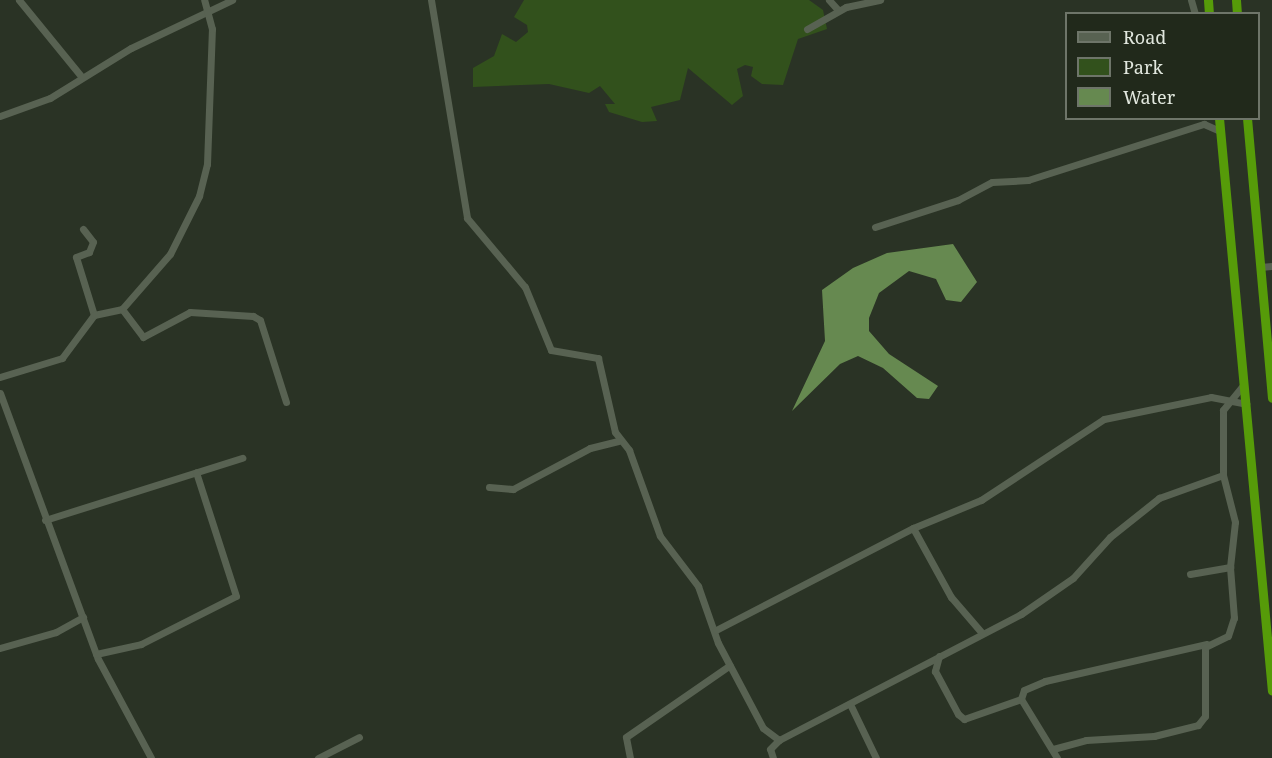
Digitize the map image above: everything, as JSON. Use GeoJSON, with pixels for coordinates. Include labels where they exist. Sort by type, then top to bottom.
{"type":"FeatureCollection","features":[{"type":"Feature","properties":{"kind":"highway"},"geometry":{"type":"LineString","coordinates":[[1219,120],[1272,691]]}},
{"type":"Feature","properties":{"kind":"highway"},"geometry":{"type":"LineString","coordinates":[[1247,120],[1272,398]]}},
{"type":"Feature","properties":{"kind":"street"},"geometry":{"type":"LineString","coordinates":[[19,0],[81,76]]}},
{"type":"Feature","properties":{"kind":"street"},"geometry":{"type":"LineString","coordinates":[[0,377],[62,358],[94,315],[122,309],[170,254],[199,196],[207,164],[212,29],[206,17],[204,0]]}},
{"type":"Feature","properties":{"kind":"street"},"geometry":{"type":"LineString","coordinates":[[0,116],[50,98],[81,76],[206,17],[232,0]]}},
{"type":"Feature","properties":{"kind":"street"},"geometry":{"type":"LineString","coordinates":[[431,0],[466,215],[525,287],[551,350],[598,358],[618,441],[629,450],[660,536],[698,586],[730,665],[763,728],[779,740]]}},
{"type":"Feature","properties":{"kind":"street"},"geometry":{"type":"LineString","coordinates":[[829,0],[838,10]]}},
{"type":"Feature","properties":{"kind":"street"},"geometry":{"type":"LineString","coordinates":[[807,29],[838,10],[879,0]]}},
{"type":"Feature","properties":{"kind":"street"},"geometry":{"type":"LineString","coordinates":[[875,227],[951,203],[992,182],[1029,180],[1204,124],[1220,131]]}},
{"type":"Feature","properties":{"kind":"street"},"geometry":{"type":"LineString","coordinates":[[83,229],[93,242],[89,252],[75,257],[94,315]]}},
{"type":"Feature","properties":{"kind":"street"},"geometry":{"type":"LineString","coordinates":[[1260,267],[1272,266]]}},
{"type":"Feature","properties":{"kind":"street"},"geometry":{"type":"LineString","coordinates":[[122,309],[143,337],[190,312],[253,316],[260,320],[286,402]]}},
{"type":"Feature","properties":{"kind":"street"},"geometry":{"type":"LineString","coordinates":[[1021,699],[1024,690],[1045,681],[1207,644],[1228,636],[1232,626],[1230,567],[1235,522],[1223,476],[1228,401],[1244,384]]}},
{"type":"Feature","properties":{"kind":"street"},"geometry":{"type":"LineString","coordinates":[[0,393],[96,654],[151,758]]}},
{"type":"Feature","properties":{"kind":"street"},"geometry":{"type":"LineString","coordinates":[[716,630],[913,528],[981,500],[1104,419],[1211,397],[1245,404]]}},
{"type":"Feature","properties":{"kind":"street"},"geometry":{"type":"LineString","coordinates":[[489,487],[513,489],[590,448],[618,441]]}},
{"type":"Feature","properties":{"kind":"street"},"geometry":{"type":"LineString","coordinates":[[45,520],[242,458]]}},
{"type":"Feature","properties":{"kind":"street"},"geometry":{"type":"LineString","coordinates":[[96,654],[141,644],[236,596],[196,472]]}},
{"type":"Feature","properties":{"kind":"street"},"geometry":{"type":"LineString","coordinates":[[773,758],[770,749],[779,740],[982,633],[1073,578],[1110,537],[1159,498],[1223,476]]}},
{"type":"Feature","properties":{"kind":"street"},"geometry":{"type":"LineString","coordinates":[[913,528],[951,597],[982,633]]}},
{"type":"Feature","properties":{"kind":"street"},"geometry":{"type":"LineString","coordinates":[[1190,574],[1230,567]]}},
{"type":"Feature","properties":{"kind":"street"},"geometry":{"type":"LineString","coordinates":[[0,648],[56,632],[83,617]]}},
{"type":"Feature","properties":{"kind":"street"},"geometry":{"type":"LineString","coordinates":[[1053,749],[1198,725],[1207,710],[1207,644]]}},
{"type":"Feature","properties":{"kind":"street"},"geometry":{"type":"LineString","coordinates":[[939,656],[935,671],[964,718],[1021,699]]}},
{"type":"Feature","properties":{"kind":"street"},"geometry":{"type":"LineString","coordinates":[[630,758],[626,737],[730,665]]}},
{"type":"Feature","properties":{"kind":"street"},"geometry":{"type":"LineString","coordinates":[[1021,699],[1053,749],[1056,758]]}},
{"type":"Feature","properties":{"kind":"street"},"geometry":{"type":"LineString","coordinates":[[850,704],[876,758]]}},
{"type":"Feature","properties":{"kind":"street"},"geometry":{"type":"LineString","coordinates":[[318,758],[359,737]]}},
{"type":"Feature","properties":{"kind":"green space"},"geometry":{"type":"Polygon","coordinates":[[[524,0],[809,0],[823,10],[827,29],[798,39],[783,85],[762,84],[751,76],[753,67],[745,65],[737,69],[743,96],[732,105],[688,68],[680,100],[651,107],[657,121],[642,122],[609,112],[605,104],[615,104],[600,86],[589,93],[549,84],[473,87],[473,68],[494,56],[502,34],[516,42],[528,32],[527,25],[514,17],[524,0]]]}},
{"type":"Feature","properties":{"kind":"water"},"geometry":{"type":"Polygon","coordinates":[[[953,244],[977,282],[961,302],[946,300],[936,279],[909,271],[879,293],[869,318],[869,331],[889,354],[938,386],[929,399],[917,398],[883,368],[858,356],[840,364],[792,411],[825,341],[822,290],[853,268],[887,253],[953,244]]]}}]}
